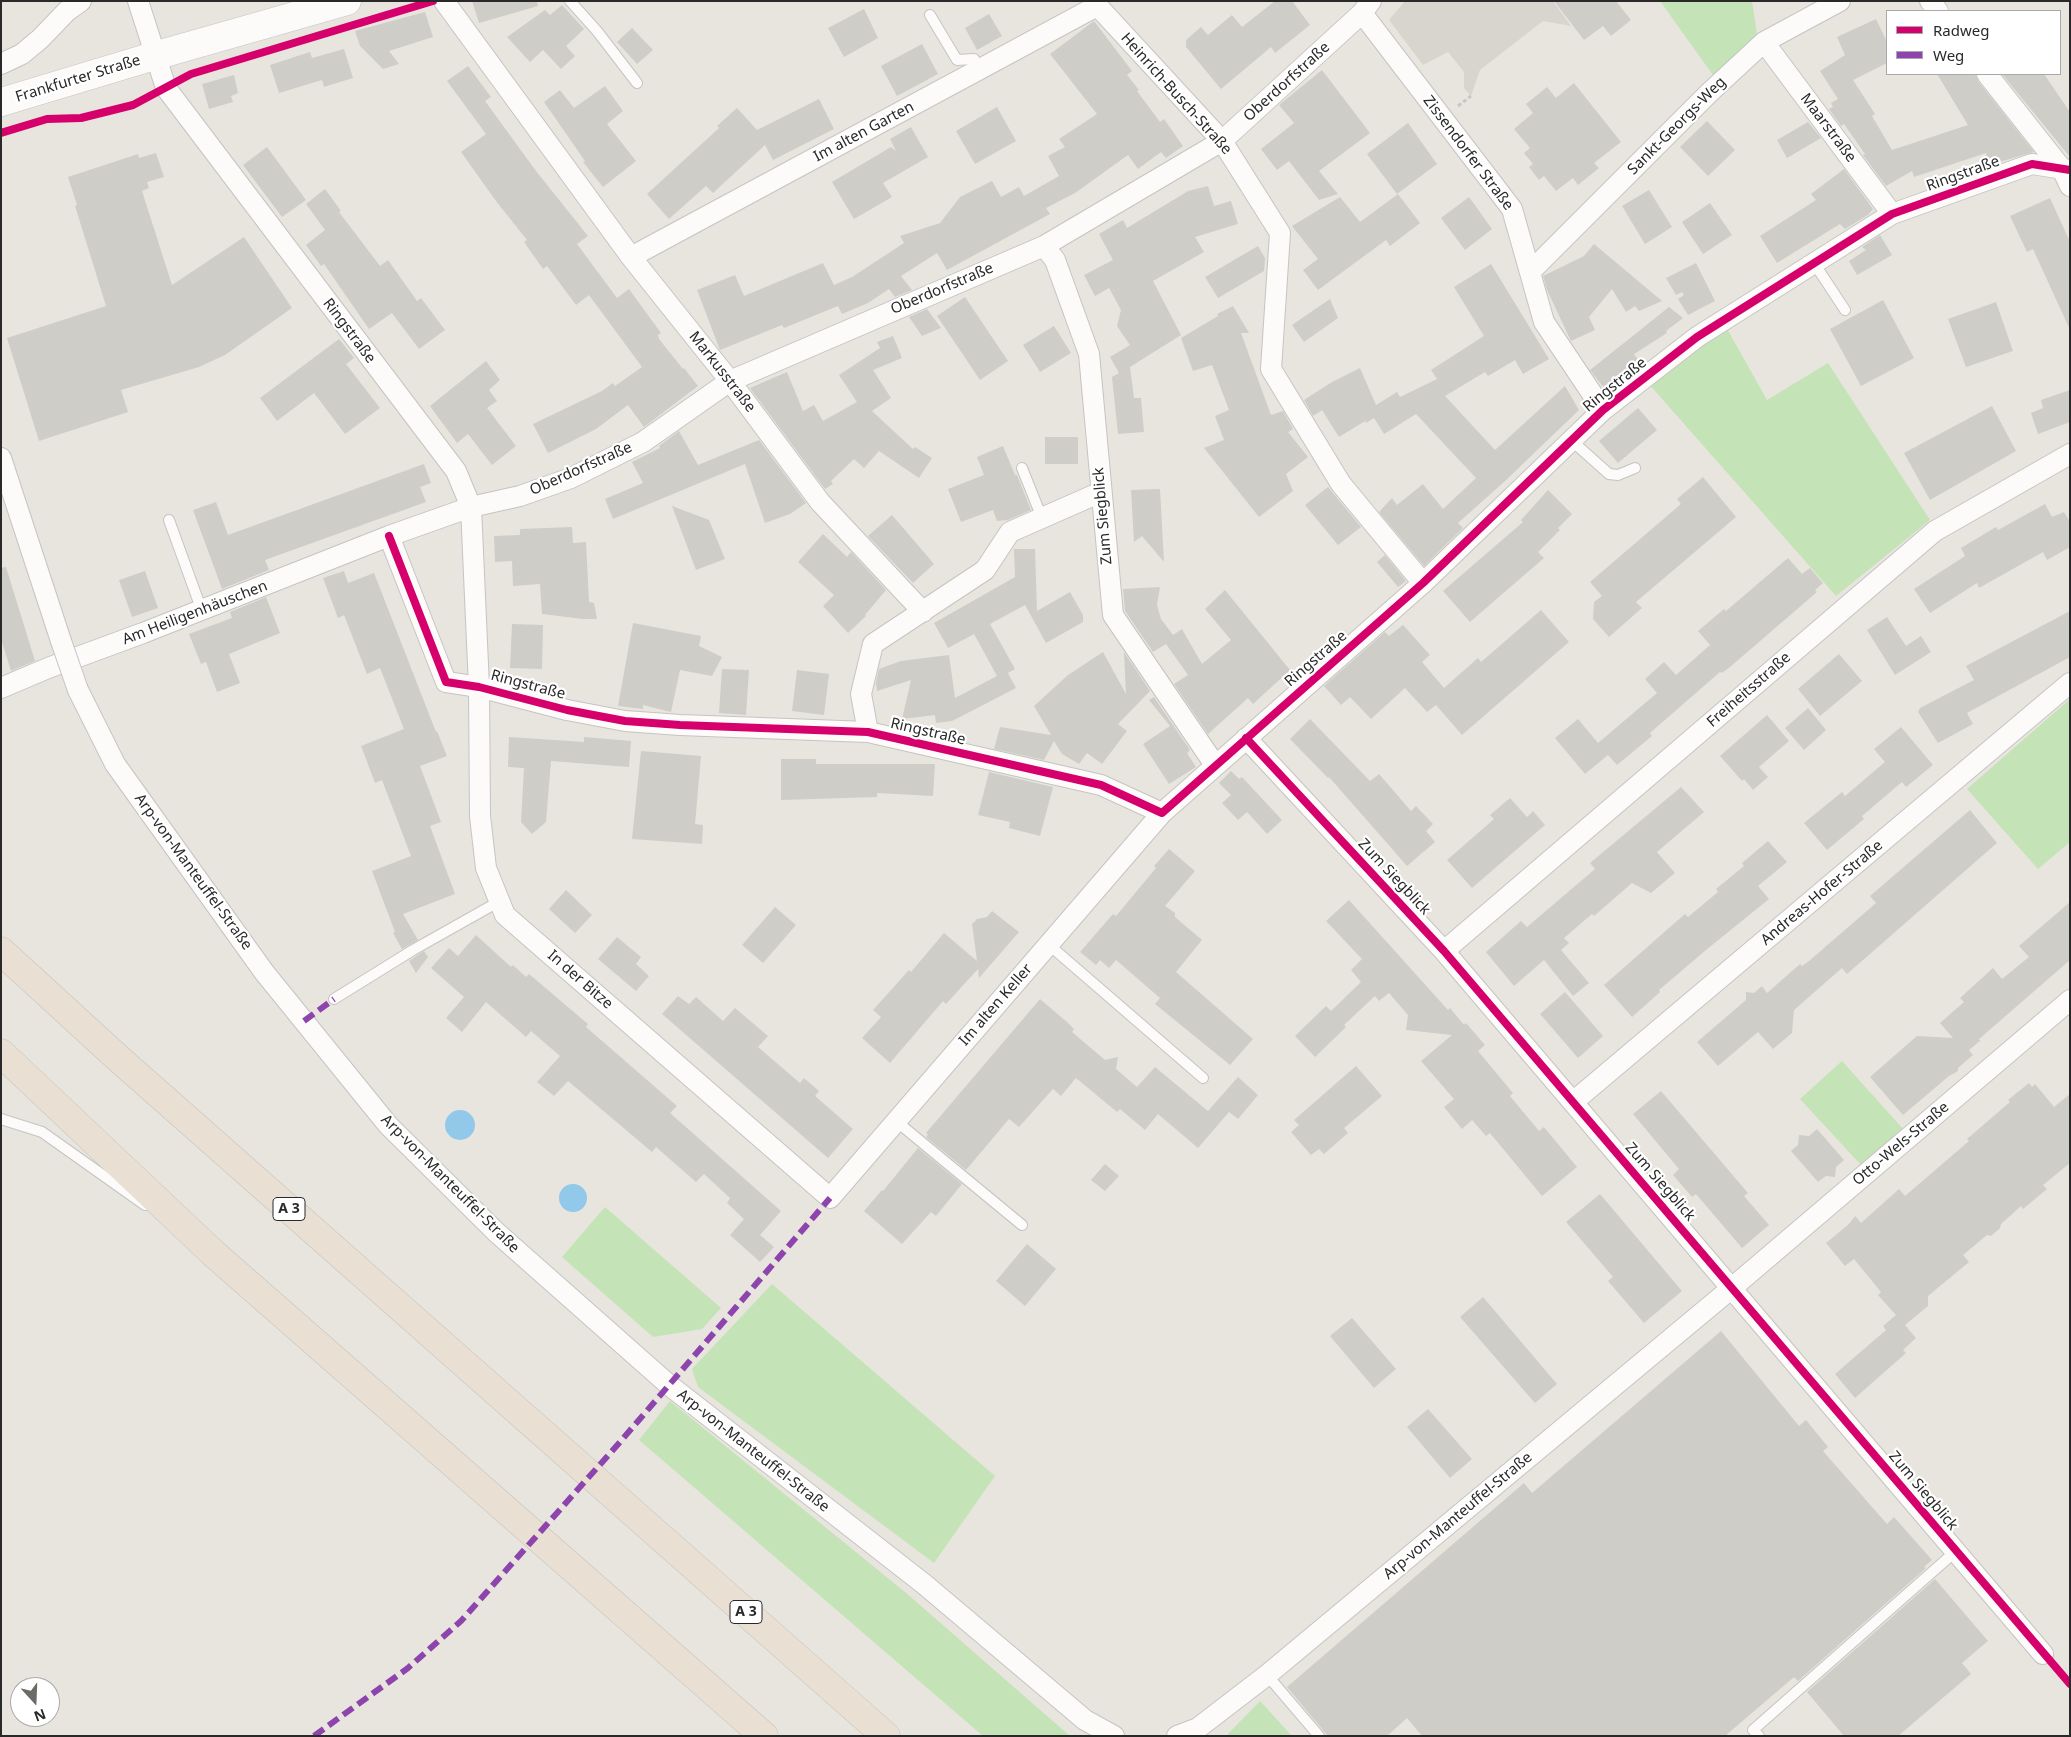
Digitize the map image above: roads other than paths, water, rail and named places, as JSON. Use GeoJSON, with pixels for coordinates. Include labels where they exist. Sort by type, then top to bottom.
{"type":"FeatureCollection","features":[{"type":"Feature","properties":{"kind":"highway","name":"A 3"},"geometry":{"type":"LineString","coordinates":[[1,951],[119,1059],[886,1736]]}},
{"type":"Feature","properties":{"kind":"highway"},"geometry":{"type":"LineString","coordinates":[[1,1053],[212,1253],[764,1736]]}},
{"type":"Feature","properties":{"kind":"main road","name":"Frankfurter Straße"},"geometry":{"type":"LineString","coordinates":[[1,102],[347,1]]}},
{"type":"Feature","properties":{"kind":"street"},"geometry":{"type":"LineString","coordinates":[[1,64],[22,54],[40,39],[67,11],[81,1]]}},
{"type":"Feature","properties":{"kind":"street","name":"Frankfurter Straße"},"geometry":{"type":"LineString","coordinates":[[138,1],[154,56]]}},
{"type":"Feature","properties":{"kind":"street","name":"Markusstraße"},"geometry":{"type":"LineString","coordinates":[[444,1],[631,258],[730,381],[820,502],[923,612]]}},
{"type":"Feature","properties":{"kind":"street","name":"Sankt-Georgs-Weg"},"geometry":{"type":"LineString","coordinates":[[1530,272],[1709,93],[1764,42],[1840,1]]}},
{"type":"Feature","properties":{"kind":"street","name":"Im alten Garten"},"geometry":{"type":"LineString","coordinates":[[631,258],[980,69],[1095,4]]}},
{"type":"Feature","properties":{"kind":"street","name":"Heinrich-Busch-Straße"},"geometry":{"type":"LineString","coordinates":[[1095,4],[1222,141],[1280,233],[1271,369],[1341,484],[1423,583]]}},
{"type":"Feature","properties":{"kind":"street","name":"Oberdorfstraße"},"geometry":{"type":"LineString","coordinates":[[471,506],[520,496],[571,478],[643,442],[730,381],[1044,246],[1222,141],[1367,7]]}},
{"type":"Feature","properties":{"kind":"street","name":"Zissendorfer Straße"},"geometry":{"type":"LineString","coordinates":[[1367,7],[1512,209],[1544,322],[1603,410]]}},
{"type":"Feature","properties":{"kind":"street","name":"Maarstraße"},"geometry":{"type":"LineString","coordinates":[[1764,42],[1892,214]]}},
{"type":"Feature","properties":{"kind":"street","name":"Ringstraße"},"geometry":{"type":"LineString","coordinates":[[154,56],[166,88],[456,471],[471,506],[479,687],[567,710],[625,721],[680,725],[868,732],[1101,785],[1162,813],[1423,583],[1603,410],[1697,337],[1892,214],[2032,164],[2067,175]]}},
{"type":"Feature","properties":{"kind":"street"},"geometry":{"type":"LineString","coordinates":[[1988,75],[2067,175]]}},
{"type":"Feature","properties":{"kind":"street","name":"Zum Siegblick"},"geometry":{"type":"LineString","coordinates":[[1044,246],[1056,260],[1089,354],[1100,492],[1113,615],[1215,765]]}},
{"type":"Feature","properties":{"kind":"street","name":"Freiheitsstraße"},"geometry":{"type":"LineString","coordinates":[[1444,950],[1935,531],[2070,454]]}},
{"type":"Feature","properties":{"kind":"street","name":"Arp-von-Manteuffel-Straße"},"geometry":{"type":"LineString","coordinates":[[1,458],[78,690],[115,764],[264,972],[388,1125],[496,1232],[669,1385],[924,1584],[1085,1720],[1114,1736]]}},
{"type":"Feature","properties":{"kind":"street"},"geometry":{"type":"LineString","coordinates":[[868,732],[861,694],[873,644],[985,570],[1010,532],[1100,492]]}},
{"type":"Feature","properties":{"kind":"street","name":"Am Heiligenhäuschen"},"geometry":{"type":"LineString","coordinates":[[1,688],[48,668],[202,611],[389,536],[471,506]]}},
{"type":"Feature","properties":{"kind":"street"},"geometry":{"type":"LineString","coordinates":[[389,536],[446,682],[479,687]]}},
{"type":"Feature","properties":{"kind":"street","name":"Andreas-Hofer-Straße"},"geometry":{"type":"LineString","coordinates":[[1573,1102],[2070,683]]}},
{"type":"Feature","properties":{"kind":"street","name":"In der Bitze"},"geometry":{"type":"LineString","coordinates":[[479,687],[480,816],[486,868],[505,915],[830,1198]]}},
{"type":"Feature","properties":{"kind":"street","name":"Zum Siegblick"},"geometry":{"type":"LineString","coordinates":[[1246,738],[1444,950],[2043,1654]]}},
{"type":"Feature","properties":{"kind":"street","name":"Im alten Keller"},"geometry":{"type":"LineString","coordinates":[[830,1198],[1162,813]]}},
{"type":"Feature","properties":{"kind":"street","name":"Otto-Wels-Straße"},"geometry":{"type":"LineString","coordinates":[[1732,1287],[2070,1000]]}},
{"type":"Feature","properties":{"kind":"street","name":"Arp-von-Manteuffel-Straße"},"geometry":{"type":"LineString","coordinates":[[1177,1736],[1198,1728],[1266,1675],[1732,1287]]}},
{"type":"Feature","properties":{"kind":"lane"},"geometry":{"type":"LineString","coordinates":[[570,1],[597,31],[637,83]]}},
{"type":"Feature","properties":{"kind":"lane"},"geometry":{"type":"LineString","coordinates":[[930,14],[956,60],[974,59],[980,69]]}},
{"type":"Feature","properties":{"kind":"lane"},"geometry":{"type":"LineString","coordinates":[[1814,263],[1845,310]]}},
{"type":"Feature","properties":{"kind":"lane"},"geometry":{"type":"LineString","coordinates":[[1571,440],[1609,474],[1618,474],[1635,468]]}},
{"type":"Feature","properties":{"kind":"lane"},"geometry":{"type":"LineString","coordinates":[[1022,468],[1042,518]]}},
{"type":"Feature","properties":{"kind":"lane"},"geometry":{"type":"LineString","coordinates":[[168,520],[202,611]]}},
{"type":"Feature","properties":{"kind":"lane"},"geometry":{"type":"LineString","coordinates":[[334,999],[413,950],[500,901]]}},
{"type":"Feature","properties":{"kind":"lane"},"geometry":{"type":"LineString","coordinates":[[1048,944],[1203,1078]]}},
{"type":"Feature","properties":{"kind":"lane"},"geometry":{"type":"LineString","coordinates":[[1,1118],[42,1132],[212,1253]]}},
{"type":"Feature","properties":{"kind":"lane"},"geometry":{"type":"LineString","coordinates":[[896,1121],[1022,1225]]}},
{"type":"Feature","properties":{"kind":"lane"},"geometry":{"type":"LineString","coordinates":[[1759,1736],[1753,1730],[1956,1551]]}},
{"type":"Feature","properties":{"kind":"lane"},"geometry":{"type":"LineString","coordinates":[[1266,1675],[1318,1736]]}},
{"type":"Feature","properties":{"kind":"water"},"geometry":{"type":"Polygon","coordinates":[[[460,1110],[470,1115],[475,1125],[470,1135],[460,1140],[450,1135],[445,1125],[450,1115],[460,1110]]]}},
{"type":"Feature","properties":{"kind":"water"},"geometry":{"type":"Polygon","coordinates":[[[573,1184],[583,1188],[587,1198],[583,1208],[573,1212],[563,1208],[559,1198],[563,1188],[573,1184]]]}}]}
